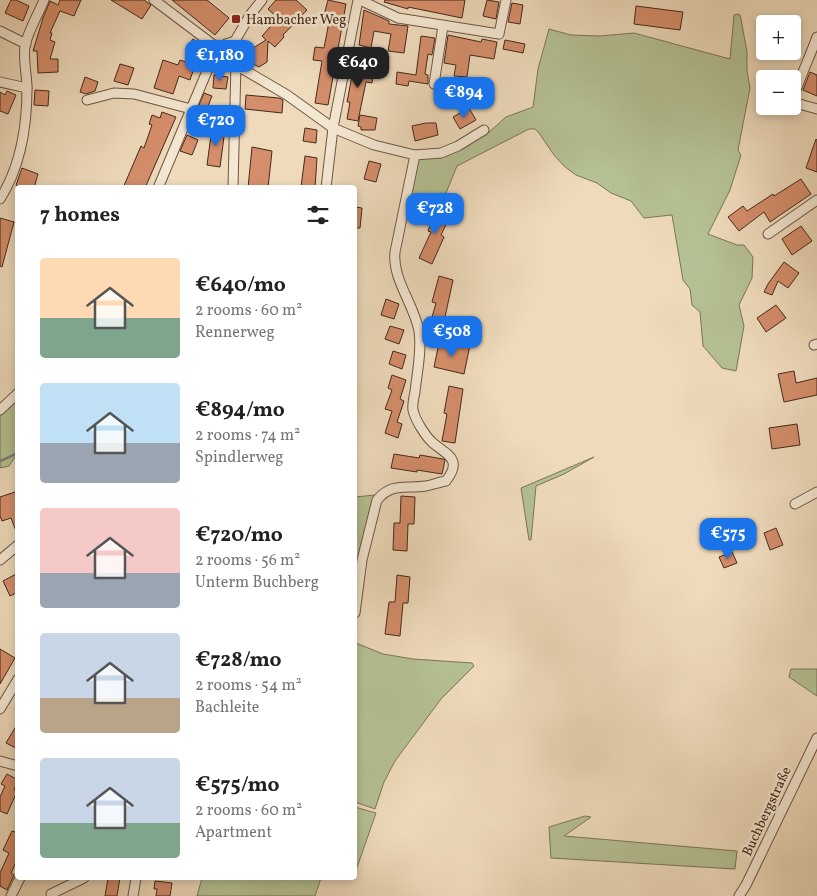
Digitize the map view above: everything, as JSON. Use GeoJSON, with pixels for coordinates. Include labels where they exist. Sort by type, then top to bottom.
{"type":"FeatureCollection","features":[{"type":"Feature","properties":{"kind":"street"},"geometry":{"type":"LineString","coordinates":[[0,199],[8,187],[22,148],[27,88],[24,53],[44,0]]}},
{"type":"Feature","properties":{"kind":"street"},"geometry":{"type":"LineString","coordinates":[[154,0],[218,49]]}},
{"type":"Feature","properties":{"kind":"street"},"geometry":{"type":"LineString","coordinates":[[233,185],[235,41],[250,15],[262,0]]}},
{"type":"Feature","properties":{"kind":"street"},"geometry":{"type":"LineString","coordinates":[[326,185],[334,128],[359,0],[398,18],[499,34],[506,0]]}},
{"type":"Feature","properties":{"kind":"street"},"geometry":{"type":"LineString","coordinates":[[434,84],[443,26]]}},
{"type":"Feature","properties":{"kind":"street"},"geometry":{"type":"LineString","coordinates":[[0,31],[26,44]]}},
{"type":"Feature","properties":{"kind":"street"},"geometry":{"type":"LineString","coordinates":[[801,76],[813,60],[817,37]]}},
{"type":"Feature","properties":{"kind":"street"},"geometry":{"type":"LineString","coordinates":[[159,185],[210,62],[218,49],[235,41]]}},
{"type":"Feature","properties":{"kind":"street"},"geometry":{"type":"LineString","coordinates":[[236,65],[287,95],[334,128],[374,146],[416,155],[441,153],[450,150],[484,130]]}},
{"type":"Feature","properties":{"kind":"street"},"geometry":{"type":"LineString","coordinates":[[0,82],[27,88]]}},
{"type":"Feature","properties":{"kind":"street"},"geometry":{"type":"LineString","coordinates":[[87,100],[114,93],[134,94],[191,110]]}},
{"type":"Feature","properties":{"kind":"street"},"geometry":{"type":"LineString","coordinates":[[801,105],[817,109]]}},
{"type":"Feature","properties":{"kind":"street"},"geometry":{"type":"LineString","coordinates":[[357,598],[362,560],[376,500],[382,493],[393,488],[425,486],[446,480],[453,468],[453,460],[449,454],[432,442],[423,431],[413,410],[419,353],[419,333],[415,314],[395,267],[395,252],[416,155]]}},
{"type":"Feature","properties":{"kind":"street"},"geometry":{"type":"LineString","coordinates":[[768,234],[817,200]]}},
{"type":"Feature","properties":{"kind":"street"},"geometry":{"type":"LineString","coordinates":[[0,410],[15,396]]}},
{"type":"Feature","properties":{"kind":"street"},"geometry":{"type":"LineString","coordinates":[[795,504],[817,492]]}},
{"type":"Feature","properties":{"kind":"street"},"geometry":{"type":"LineString","coordinates":[[0,560],[15,548]]}},
{"type":"Feature","properties":{"kind":"street"},"geometry":{"type":"LineString","coordinates":[[0,709],[15,684]]}},
{"type":"Feature","properties":{"kind":"street","name":"Buchbergstraße"},"geometry":{"type":"LineString","coordinates":[[739,896],[817,738]]}},
{"type":"Feature","properties":{"kind":"street"},"geometry":{"type":"LineString","coordinates":[[0,761],[15,765]]}},
{"type":"Feature","properties":{"kind":"street"},"geometry":{"type":"LineString","coordinates":[[11,896],[19,880]]}},
{"type":"Feature","properties":{"kind":"street"},"geometry":{"type":"LineString","coordinates":[[51,894],[80,880]]}},
{"type":"Feature","properties":{"kind":"street"},"geometry":{"type":"LineString","coordinates":[[133,896],[136,880]]}},
{"type":"Feature","properties":{"kind":"green space"},"geometry":{"type":"Polygon","coordinates":[[[734,15],[740,15],[747,52],[747,71],[750,88],[738,150],[741,155],[730,190],[708,234],[737,245],[744,245],[753,257],[752,278],[739,305],[744,326],[736,371],[722,368],[703,346],[700,312],[692,305],[690,289],[683,280],[672,215],[644,218],[631,201],[611,193],[597,183],[576,175],[564,166],[535,129],[529,129],[457,166],[446,193],[430,197],[424,213],[408,214],[417,160],[457,150],[487,134],[506,117],[533,107],[538,69],[549,29],[571,35],[600,36],[634,33],[730,59],[734,15]]]}},
{"type":"Feature","properties":{"kind":"green space"},"geometry":{"type":"Polygon","coordinates":[[[15,400],[15,457],[9,466],[0,468],[0,414],[15,400]]]}},
{"type":"Feature","properties":{"kind":"green space"},"geometry":{"type":"Polygon","coordinates":[[[594,457],[564,474],[536,486],[531,540],[529,540],[521,488],[594,457]]]}},
{"type":"Feature","properties":{"kind":"green space"},"geometry":{"type":"Polygon","coordinates":[[[375,495],[357,578],[357,497],[375,495]]]}},
{"type":"Feature","properties":{"kind":"green space"},"geometry":{"type":"Polygon","coordinates":[[[357,643],[383,654],[413,659],[472,663],[474,666],[441,699],[395,761],[384,782],[375,809],[357,803],[357,643]]]}},
{"type":"Feature","properties":{"kind":"green space"},"geometry":{"type":"Polygon","coordinates":[[[791,669],[817,669],[817,696],[789,677],[791,669]]]}},
{"type":"Feature","properties":{"kind":"green space"},"geometry":{"type":"Polygon","coordinates":[[[357,808],[376,813],[357,867],[357,808]]]}},
{"type":"Feature","properties":{"kind":"green space"},"geometry":{"type":"Polygon","coordinates":[[[585,816],[591,817],[564,836],[737,851],[735,869],[551,858],[549,827],[585,816]]]}},
{"type":"Feature","properties":{"kind":"green space"},"geometry":{"type":"Polygon","coordinates":[[[201,880],[320,880],[315,896],[197,896],[201,880]]]}},
{"type":"Feature","properties":{"kind":"building"},"geometry":{"type":"Polygon","coordinates":[[[11,0],[16,0],[29,6],[23,21],[5,13],[11,0]]]}},
{"type":"Feature","properties":{"kind":"building"},"geometry":{"type":"Polygon","coordinates":[[[60,0],[81,0],[74,16],[60,11],[50,33],[52,33],[50,40],[55,42],[50,59],[58,59],[58,72],[38,73],[37,51],[33,51],[50,1],[58,5],[60,0]]]}},
{"type":"Feature","properties":{"kind":"building"},"geometry":{"type":"Polygon","coordinates":[[[111,0],[144,0],[151,5],[142,19],[111,0]]]}},
{"type":"Feature","properties":{"kind":"building"},"geometry":{"type":"Polygon","coordinates":[[[172,0],[207,0],[229,18],[215,35],[172,0]]]}},
{"type":"Feature","properties":{"kind":"building"},"geometry":{"type":"Polygon","coordinates":[[[276,0],[296,0],[307,10],[283,35],[284,37],[275,47],[268,41],[267,62],[259,67],[249,62],[250,50],[266,40],[262,36],[278,18],[268,9],[276,0]]]}},
{"type":"Feature","properties":{"kind":"building"},"geometry":{"type":"Polygon","coordinates":[[[328,0],[346,4],[328,105],[315,103],[322,61],[313,60],[315,47],[324,48],[330,17],[324,15],[328,0]]]}},
{"type":"Feature","properties":{"kind":"building"},"geometry":{"type":"Polygon","coordinates":[[[385,0],[465,0],[462,18],[408,7],[408,9],[384,2],[385,0]]]}},
{"type":"Feature","properties":{"kind":"building"},"geometry":{"type":"Polygon","coordinates":[[[487,0],[499,2],[496,19],[483,16],[487,0]]]}},
{"type":"Feature","properties":{"kind":"building"},"geometry":{"type":"Polygon","coordinates":[[[512,3],[523,5],[520,24],[508,22],[512,3]]]}},
{"type":"Feature","properties":{"kind":"building"},"geometry":{"type":"Polygon","coordinates":[[[636,6],[683,12],[680,30],[634,24],[636,6]]]}},
{"type":"Feature","properties":{"kind":"building"},"geometry":{"type":"Polygon","coordinates":[[[364,10],[389,21],[389,24],[408,26],[404,53],[388,51],[391,34],[374,31],[371,48],[359,45],[364,10]]]}},
{"type":"Feature","properties":{"kind":"building"},"geometry":{"type":"Polygon","coordinates":[[[448,35],[481,42],[482,39],[497,42],[494,59],[470,55],[467,77],[454,76],[456,65],[444,63],[448,35]]]}},
{"type":"Feature","properties":{"kind":"building"},"geometry":{"type":"Polygon","coordinates":[[[421,36],[435,38],[432,55],[428,54],[425,74],[428,75],[428,84],[409,81],[408,86],[396,84],[397,72],[416,75],[421,36]]]}},
{"type":"Feature","properties":{"kind":"building"},"geometry":{"type":"Polygon","coordinates":[[[193,39],[203,46],[195,57],[186,49],[193,39]]]}},
{"type":"Feature","properties":{"kind":"building"},"geometry":{"type":"Polygon","coordinates":[[[505,40],[525,44],[523,53],[503,49],[505,40]]]}},
{"type":"Feature","properties":{"kind":"building"},"geometry":{"type":"Polygon","coordinates":[[[163,60],[178,65],[180,60],[195,65],[190,80],[179,76],[173,94],[154,88],[163,60]]]}},
{"type":"Feature","properties":{"kind":"building"},"geometry":{"type":"Polygon","coordinates":[[[355,60],[365,61],[364,68],[374,70],[372,83],[366,82],[358,121],[347,119],[350,102],[347,102],[355,60]]]}},
{"type":"Feature","properties":{"kind":"building"},"geometry":{"type":"Polygon","coordinates":[[[120,64],[134,68],[128,85],[114,81],[120,64]]]}},
{"type":"Feature","properties":{"kind":"building"},"geometry":{"type":"Polygon","coordinates":[[[810,72],[817,75],[817,96],[803,90],[810,72]]]}},
{"type":"Feature","properties":{"kind":"building"},"geometry":{"type":"Polygon","coordinates":[[[214,75],[228,77],[226,89],[213,88],[214,75]]]}},
{"type":"Feature","properties":{"kind":"building"},"geometry":{"type":"Polygon","coordinates":[[[85,77],[98,82],[95,91],[86,94],[80,92],[85,77]]]}},
{"type":"Feature","properties":{"kind":"building"},"geometry":{"type":"Polygon","coordinates":[[[35,90],[49,91],[48,106],[34,105],[35,90]]]}},
{"type":"Feature","properties":{"kind":"building"},"geometry":{"type":"Polygon","coordinates":[[[7,91],[16,95],[8,114],[0,111],[0,92],[5,95],[7,91]]]}},
{"type":"Feature","properties":{"kind":"building"},"geometry":{"type":"Polygon","coordinates":[[[204,93],[212,96],[202,121],[194,117],[204,93]]]}},
{"type":"Feature","properties":{"kind":"building"},"geometry":{"type":"Polygon","coordinates":[[[246,95],[283,100],[282,113],[245,109],[246,95]]]}},
{"type":"Feature","properties":{"kind":"building"},"geometry":{"type":"Polygon","coordinates":[[[469,108],[476,120],[460,129],[453,117],[469,108]]]}},
{"type":"Feature","properties":{"kind":"building"},"geometry":{"type":"Polygon","coordinates":[[[162,112],[176,117],[146,185],[124,185],[141,146],[144,148],[152,125],[149,124],[152,115],[160,118],[162,112]]]}},
{"type":"Feature","properties":{"kind":"building"},"geometry":{"type":"Polygon","coordinates":[[[360,115],[377,118],[375,130],[361,130],[361,127],[358,126],[360,115]]]}},
{"type":"Feature","properties":{"kind":"building"},"geometry":{"type":"Polygon","coordinates":[[[436,123],[438,135],[415,141],[412,126],[436,123]]]}},
{"type":"Feature","properties":{"kind":"building"},"geometry":{"type":"Polygon","coordinates":[[[212,128],[225,129],[220,167],[207,165],[212,128]]]}},
{"type":"Feature","properties":{"kind":"building"},"geometry":{"type":"Polygon","coordinates":[[[305,128],[317,130],[316,143],[303,141],[305,128]]]}},
{"type":"Feature","properties":{"kind":"building"},"geometry":{"type":"Polygon","coordinates":[[[187,135],[198,140],[192,155],[180,151],[187,135]]]}},
{"type":"Feature","properties":{"kind":"building"},"geometry":{"type":"Polygon","coordinates":[[[817,140],[817,172],[806,168],[817,140]]]}},
{"type":"Feature","properties":{"kind":"building"},"geometry":{"type":"Polygon","coordinates":[[[252,147],[272,151],[268,185],[248,185],[252,147]]]}},
{"type":"Feature","properties":{"kind":"building"},"geometry":{"type":"Polygon","coordinates":[[[305,156],[317,158],[315,185],[301,185],[305,156]]]}},
{"type":"Feature","properties":{"kind":"building"},"geometry":{"type":"Polygon","coordinates":[[[369,161],[381,164],[376,182],[364,179],[369,161]]]}},
{"type":"Feature","properties":{"kind":"building"},"geometry":{"type":"Polygon","coordinates":[[[22,168],[38,174],[35,185],[16,185],[22,168]]]}},
{"type":"Feature","properties":{"kind":"building"},"geometry":{"type":"Polygon","coordinates":[[[801,179],[811,194],[770,222],[764,212],[739,231],[728,217],[743,206],[747,211],[801,179]]]}},
{"type":"Feature","properties":{"kind":"building"},"geometry":{"type":"Polygon","coordinates":[[[438,206],[452,212],[441,235],[444,237],[432,264],[419,258],[431,232],[428,231],[438,206]]]}},
{"type":"Feature","properties":{"kind":"building"},"geometry":{"type":"Polygon","coordinates":[[[357,207],[362,208],[360,228],[357,228],[357,207]]]}},
{"type":"Feature","properties":{"kind":"building"},"geometry":{"type":"Polygon","coordinates":[[[0,218],[14,222],[2,267],[0,266],[0,218]]]}},
{"type":"Feature","properties":{"kind":"building"},"geometry":{"type":"Polygon","coordinates":[[[801,226],[812,241],[792,255],[782,239],[801,226]]]}},
{"type":"Feature","properties":{"kind":"building"},"geometry":{"type":"Polygon","coordinates":[[[784,262],[799,273],[788,288],[778,281],[772,295],[764,292],[768,284],[784,262]]]}},
{"type":"Feature","properties":{"kind":"building"},"geometry":{"type":"Polygon","coordinates":[[[439,276],[453,280],[442,331],[429,328],[436,303],[432,302],[439,276]]]}},
{"type":"Feature","properties":{"kind":"building"},"geometry":{"type":"Polygon","coordinates":[[[386,299],[399,304],[394,319],[381,315],[386,299]]]}},
{"type":"Feature","properties":{"kind":"building"},"geometry":{"type":"Polygon","coordinates":[[[776,305],[786,318],[766,332],[757,318],[776,305]]]}},
{"type":"Feature","properties":{"kind":"building"},"geometry":{"type":"Polygon","coordinates":[[[390,326],[404,330],[399,344],[385,339],[390,326]]]}},
{"type":"Feature","properties":{"kind":"building"},"geometry":{"type":"Polygon","coordinates":[[[439,343],[458,347],[459,343],[470,345],[464,374],[434,367],[439,343]]]}},
{"type":"Feature","properties":{"kind":"building"},"geometry":{"type":"Polygon","coordinates":[[[393,351],[406,355],[402,369],[389,364],[393,351]]]}},
{"type":"Feature","properties":{"kind":"building"},"geometry":{"type":"Polygon","coordinates":[[[794,371],[796,383],[817,378],[817,395],[784,402],[778,374],[794,371]]]}},
{"type":"Feature","properties":{"kind":"building"},"geometry":{"type":"Polygon","coordinates":[[[392,375],[406,380],[400,399],[404,401],[397,422],[402,424],[398,438],[385,433],[392,411],[385,409],[392,390],[388,388],[392,375]]]}},
{"type":"Feature","properties":{"kind":"building"},"geometry":{"type":"Polygon","coordinates":[[[449,386],[463,389],[455,443],[442,441],[447,414],[444,413],[449,386]]]}},
{"type":"Feature","properties":{"kind":"building"},"geometry":{"type":"Polygon","coordinates":[[[797,424],[800,445],[772,449],[769,428],[797,424]]]}},
{"type":"Feature","properties":{"kind":"building"},"geometry":{"type":"Polygon","coordinates":[[[394,454],[419,458],[420,455],[443,459],[445,460],[442,474],[391,468],[394,454]]]}},
{"type":"Feature","properties":{"kind":"building"},"geometry":{"type":"Polygon","coordinates":[[[15,492],[15,528],[11,518],[2,521],[0,516],[0,497],[15,492]]]}},
{"type":"Feature","properties":{"kind":"building"},"geometry":{"type":"Polygon","coordinates":[[[401,496],[415,497],[414,524],[408,524],[407,551],[393,550],[394,523],[400,523],[401,496]]]}},
{"type":"Feature","properties":{"kind":"building"},"geometry":{"type":"Polygon","coordinates":[[[776,528],[783,545],[770,550],[764,533],[776,528]]]}},
{"type":"Feature","properties":{"kind":"building"},"geometry":{"type":"Polygon","coordinates":[[[732,552],[737,563],[724,568],[719,557],[732,552]]]}},
{"type":"Feature","properties":{"kind":"building"},"geometry":{"type":"Polygon","coordinates":[[[15,575],[15,594],[10,596],[3,581],[15,575]]]}},
{"type":"Feature","properties":{"kind":"building"},"geometry":{"type":"Polygon","coordinates":[[[397,575],[410,577],[408,603],[403,603],[400,636],[385,634],[389,602],[395,602],[397,575]]]}},
{"type":"Feature","properties":{"kind":"building"},"geometry":{"type":"Polygon","coordinates":[[[0,649],[15,658],[0,684],[0,649]]]}},
{"type":"Feature","properties":{"kind":"building"},"geometry":{"type":"Polygon","coordinates":[[[15,728],[15,748],[6,743],[15,728]]]}},
{"type":"Feature","properties":{"kind":"building"},"geometry":{"type":"Polygon","coordinates":[[[7,774],[15,778],[15,796],[7,814],[0,811],[0,797],[5,786],[1,784],[7,774]]]}},
{"type":"Feature","properties":{"kind":"building"},"geometry":{"type":"Polygon","coordinates":[[[12,831],[15,832],[15,864],[11,873],[14,875],[7,890],[0,886],[0,873],[9,853],[3,850],[12,831]]]}},
{"type":"Feature","properties":{"kind":"building"},"geometry":{"type":"Polygon","coordinates":[[[108,880],[120,880],[117,896],[105,896],[108,880]]]}},
{"type":"Feature","properties":{"kind":"building"},"geometry":{"type":"Polygon","coordinates":[[[155,881],[172,883],[170,896],[156,896],[157,889],[154,889],[155,881]]]}},
{"type":"Feature","properties":{"kind":"waterway"},"geometry":{"type":"LineString","coordinates":[[0,461],[15,454]]}},
{"type":"Feature","properties":{"kind":"place","name":"Hambacher Weg"},"geometry":{"type":"Point","coordinates":[236,19]}}]}
